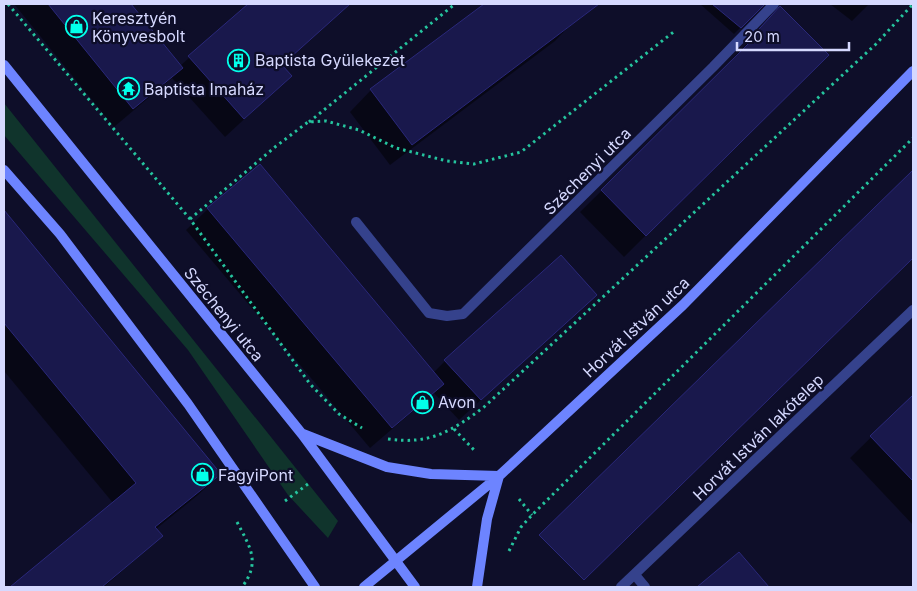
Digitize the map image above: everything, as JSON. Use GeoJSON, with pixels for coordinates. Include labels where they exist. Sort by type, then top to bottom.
{"type":"FeatureCollection","features":[{"type":"Feature","properties":{"kind":"main road","name":"Széchenyi utca"},"geometry":{"type":"LineString","coordinates":[[4,65],[302,434],[415,587]]}},
{"type":"Feature","properties":{"kind":"main road","name":"Horvát István utca"},"geometry":{"type":"LineString","coordinates":[[364,587],[499,476],[683,305],[913,71]]}},
{"type":"Feature","properties":{"kind":"main road"},"geometry":{"type":"LineString","coordinates":[[4,170],[60,234],[188,404],[315,587]]}},
{"type":"Feature","properties":{"kind":"main road"},"geometry":{"type":"LineString","coordinates":[[302,434],[387,467],[431,474],[499,476],[487,519],[477,587]]}},
{"type":"Feature","properties":{"kind":"street","name":"Széchenyi utca"},"geometry":{"type":"LineString","coordinates":[[356,222],[429,313],[447,316],[463,314],[713,67],[774,4]]}},
{"type":"Feature","properties":{"kind":"street","name":"Horvát István lakótelep"},"geometry":{"type":"LineString","coordinates":[[621,587],[913,310]]}},
{"type":"Feature","properties":{"kind":"street"},"geometry":{"type":"LineString","coordinates":[[635,575],[645,587]]}},
{"type":"Feature","properties":{"kind":"path"},"geometry":{"type":"LineString","coordinates":[[8,4],[190,219],[310,384],[339,414],[369,433]]}},
{"type":"Feature","properties":{"kind":"path"},"geometry":{"type":"LineString","coordinates":[[190,219],[275,147],[455,4]]}},
{"type":"Feature","properties":{"kind":"path"},"geometry":{"type":"LineString","coordinates":[[384,438],[420,440],[438,436],[454,429],[484,407],[876,44],[913,4]]}},
{"type":"Feature","properties":{"kind":"path"},"geometry":{"type":"LineString","coordinates":[[308,122],[326,121],[359,130],[396,148],[447,161],[474,164],[521,152],[676,30]]}},
{"type":"Feature","properties":{"kind":"path"},"geometry":{"type":"LineString","coordinates":[[505,560],[521,527],[532,515],[913,138]]}},
{"type":"Feature","properties":{"kind":"green space"},"geometry":{"type":"Polygon","coordinates":[[[4,103],[338,521],[328,538],[288,495],[188,350],[4,135],[4,103]]]}},
{"type":"Feature","properties":{"kind":"building"},"geometry":{"type":"Polygon","coordinates":[[[48,4],[131,4],[183,68],[133,109],[48,4]]]}},
{"type":"Feature","properties":{"kind":"building","name":"Baptista Gyülekezet"},"geometry":{"type":"Polygon","coordinates":[[[248,4],[350,4],[282,65],[292,76],[244,119],[188,56],[248,4]]]}},
{"type":"Feature","properties":{"kind":"building"},"geometry":{"type":"Polygon","coordinates":[[[484,4],[599,4],[412,145],[370,89],[484,4]]]}},
{"type":"Feature","properties":{"kind":"building"},"geometry":{"type":"Polygon","coordinates":[[[712,4],[765,4],[741,28],[712,4]]]}},
{"type":"Feature","properties":{"kind":"building"},"geometry":{"type":"Polygon","coordinates":[[[780,6],[829,55],[646,236],[601,190],[753,39],[751,38],[780,6]]]}},
{"type":"Feature","properties":{"kind":"building"},"geometry":{"type":"Polygon","coordinates":[[[260,164],[444,384],[392,428],[207,208],[260,164]]]}},
{"type":"Feature","properties":{"kind":"building"},"geometry":{"type":"Polygon","coordinates":[[[913,170],[913,258],[584,580],[539,535],[913,170]]]}},
{"type":"Feature","properties":{"kind":"building"},"geometry":{"type":"Polygon","coordinates":[[[4,210],[221,474],[155,527],[163,536],[102,587],[10,587],[136,483],[4,323],[4,210]]]}},
{"type":"Feature","properties":{"kind":"building"},"geometry":{"type":"Polygon","coordinates":[[[561,255],[597,295],[481,400],[444,360],[561,255]]]}},
{"type":"Feature","properties":{"kind":"building"},"geometry":{"type":"Polygon","coordinates":[[[913,395],[913,481],[870,436],[913,395]]]}},
{"type":"Feature","properties":{"kind":"building"},"geometry":{"type":"Polygon","coordinates":[[[739,552],[769,587],[697,587],[739,552]]]}},
{"type":"Feature","properties":{"kind":"place","name":"Keresztyén Könyvesbolt"},"geometry":{"type":"Point","coordinates":[76,27]}},
{"type":"Feature","properties":{"kind":"place","name":"Baptista Gyülekezet"},"geometry":{"type":"Point","coordinates":[239,60]}},
{"type":"Feature","properties":{"kind":"place","name":"Baptista Imaház"},"geometry":{"type":"Point","coordinates":[128,89]}},
{"type":"Feature","properties":{"kind":"place","name":"Avon"},"geometry":{"type":"Point","coordinates":[422,402]}},
{"type":"Feature","properties":{"kind":"place","name":"FagyiPont"},"geometry":{"type":"Point","coordinates":[202,475]}}]}
